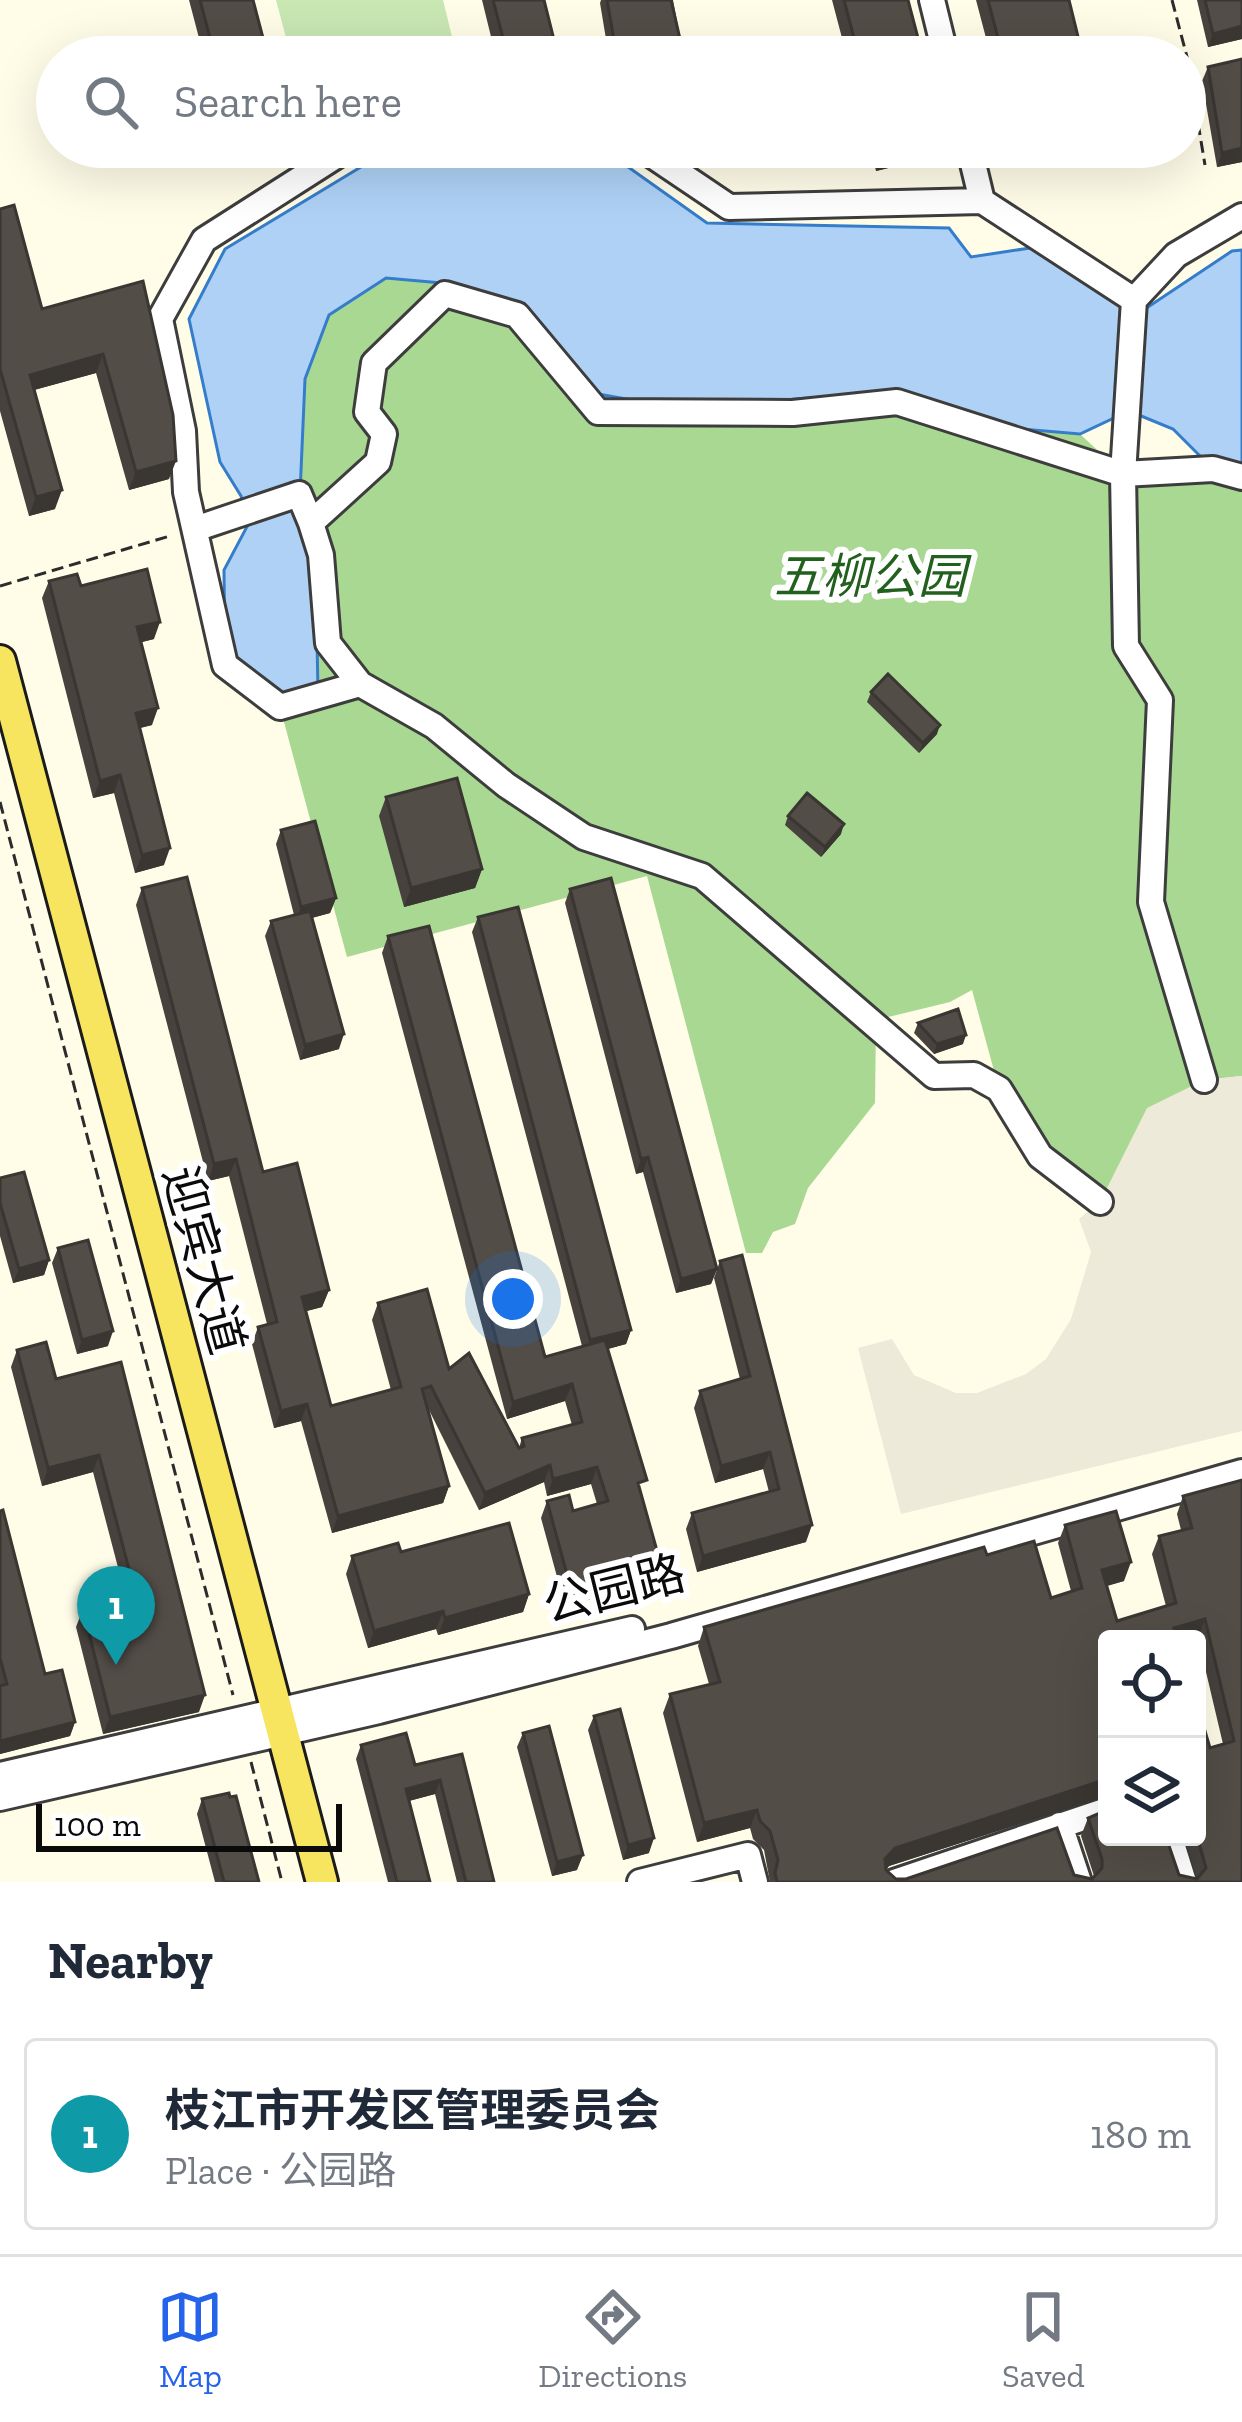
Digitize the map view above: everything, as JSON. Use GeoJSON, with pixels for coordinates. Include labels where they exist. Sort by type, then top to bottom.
{"type":"FeatureCollection","features":[{"type":"Feature","properties":{"kind":"main road","name":"迎宾大道"},"geometry":{"type":"LineString","coordinates":[[0,662],[262,1726],[322,1882]]}},
{"type":"Feature","properties":{"kind":"main road","name":"迎宾大道"},"geometry":{"type":"LineString","coordinates":[[0,727],[306,1882]]}},
{"type":"Feature","properties":{"kind":"street"},"geometry":{"type":"LineString","coordinates":[[932,0],[941,36]]}},
{"type":"Feature","properties":{"kind":"street"},"geometry":{"type":"LineString","coordinates":[[317,168],[204,240],[160,319],[183,431],[186,492],[225,665],[280,707],[360,683]]}},
{"type":"Feature","properties":{"kind":"street"},"geometry":{"type":"LineString","coordinates":[[671,168],[729,207],[982,201],[1134,302]]}},
{"type":"Feature","properties":{"kind":"street"},"geometry":{"type":"LineString","coordinates":[[974,168],[982,201]]}},
{"type":"Feature","properties":{"kind":"street"},"geometry":{"type":"LineString","coordinates":[[1204,1080],[1151,902],[1160,700],[1126,646],[1123,474],[1134,302],[1176,255],[1242,216]]}},
{"type":"Feature","properties":{"kind":"street"},"geometry":{"type":"LineString","coordinates":[[311,523],[378,462],[384,434],[367,412],[374,363],[445,295],[517,315],[598,412],[793,413],[897,402],[1123,474],[1213,469],[1242,477]]}},
{"type":"Feature","properties":{"kind":"street"},"geometry":{"type":"LineString","coordinates":[[195,529],[299,494],[321,554],[328,643],[360,683],[434,727],[506,785],[584,838],[702,876],[934,1076],[974,1075],[999,1089],[1040,1156],[1100,1202]]}},
{"type":"Feature","properties":{"kind":"street","name":"公园路"},"geometry":{"type":"LineString","coordinates":[[0,1775],[262,1726],[659,1623],[1242,1462]]}},
{"type":"Feature","properties":{"kind":"street"},"geometry":{"type":"LineString","coordinates":[[0,1798],[262,1726],[671,1636],[1242,1472]]}},
{"type":"Feature","properties":{"kind":"street"},"geometry":{"type":"LineString","coordinates":[[895,1882],[976,1870],[1060,1826],[1098,1813]]}},
{"type":"Feature","properties":{"kind":"street"},"geometry":{"type":"LineString","coordinates":[[1060,1826],[1079,1882]]}},
{"type":"Feature","properties":{"kind":"street"},"geometry":{"type":"LineString","coordinates":[[1173,1846],[1184,1882]]}},
{"type":"Feature","properties":{"kind":"street"},"geometry":{"type":"LineString","coordinates":[[640,1882],[748,1855],[755,1882]]}},
{"type":"Feature","properties":{"kind":"path"},"geometry":{"type":"LineString","coordinates":[[1172,0],[1179,36]]}},
{"type":"Feature","properties":{"kind":"path"},"geometry":{"type":"LineString","coordinates":[[0,586],[195,529]]}},
{"type":"Feature","properties":{"kind":"path"},"geometry":{"type":"LineString","coordinates":[[0,802],[262,1726],[282,1882]]}},
{"type":"Feature","properties":{"kind":"green space"},"geometry":{"type":"Polygon","coordinates":[[[276,0],[443,0],[452,36],[285,36],[276,0]]]}},
{"type":"Feature","properties":{"kind":"green space","name":"五柳公园"},"geometry":{"type":"Polygon","coordinates":[[[386,278],[442,283],[521,303],[598,394],[677,408],[904,391],[942,422],[1080,434],[1123,474],[1242,477],[1242,1076],[1204,1080],[1100,1202],[1040,1156],[999,1089],[972,990],[950,1002],[876,1020],[875,1103],[808,1188],[795,1224],[773,1232],[762,1253],[746,1253],[647,876],[347,957],[280,707],[305,379],[329,315],[386,278]]]}},
{"type":"Feature","properties":{"kind":"shaded area"},"geometry":{"type":"Polygon","coordinates":[[[1242,1076],[1242,1431],[901,1514],[858,1348],[892,1339],[914,1375],[956,1393],[977,1393],[1026,1374],[1046,1359],[1071,1319],[1091,1252],[1079,1219],[1100,1202],[1147,1108],[1204,1080],[1242,1076]]]}},
{"type":"Feature","properties":{"kind":"water"},"geometry":{"type":"Polygon","coordinates":[[[359,168],[630,168],[707,223],[949,228],[971,257],[1030,248],[1139,313],[1232,251],[1242,250],[1242,476],[1213,469],[1173,429],[1129,411],[1080,434],[942,422],[903,391],[677,408],[598,394],[521,303],[442,283],[386,278],[329,315],[305,379],[300,494],[315,534],[318,692],[280,707],[225,665],[224,570],[250,521],[220,462],[189,319],[225,249],[359,168]]]}},
{"type":"Feature","properties":{"kind":"building"},"geometry":{"type":"Polygon","coordinates":[[[200,0],[253,0],[262,36],[209,36],[200,0]]]}},
{"type":"Feature","properties":{"kind":"building"},"geometry":{"type":"Polygon","coordinates":[[[493,0],[544,0],[553,36],[502,36],[493,0]]]}},
{"type":"Feature","properties":{"kind":"building"},"geometry":{"type":"Polygon","coordinates":[[[607,0],[671,0],[679,36],[613,36],[607,0]]]}},
{"type":"Feature","properties":{"kind":"building"},"geometry":{"type":"Polygon","coordinates":[[[844,0],[908,0],[917,36],[853,36],[844,0]]]}},
{"type":"Feature","properties":{"kind":"building"},"geometry":{"type":"Polygon","coordinates":[[[988,0],[1069,0],[1078,36],[997,36],[988,0]]]}},
{"type":"Feature","properties":{"kind":"building"},"geometry":{"type":"Polygon","coordinates":[[[1205,0],[1242,0],[1242,26],[1213,34],[1205,0]]]}},
{"type":"Feature","properties":{"kind":"building"},"geometry":{"type":"Polygon","coordinates":[[[1242,59],[1242,148],[1222,153],[1208,67],[1242,59]]]}},
{"type":"Feature","properties":{"kind":"building"},"geometry":{"type":"Polygon","coordinates":[[[14,205],[42,309],[143,281],[173,415],[176,461],[136,472],[103,354],[30,375],[62,490],[36,497],[0,369],[0,209],[14,205]]]}},
{"type":"Feature","properties":{"kind":"building"},"geometry":{"type":"Polygon","coordinates":[[[147,569],[160,622],[137,627],[158,708],[136,713],[170,848],[142,855],[120,775],[100,781],[49,581],[77,574],[81,586],[147,569]]]}},
{"type":"Feature","properties":{"kind":"building"},"geometry":{"type":"Polygon","coordinates":[[[888,674],[940,725],[923,743],[871,692],[888,674]]]}},
{"type":"Feature","properties":{"kind":"building"},"geometry":{"type":"Polygon","coordinates":[[[457,778],[482,869],[411,888],[386,797],[457,778]]]}},
{"type":"Feature","properties":{"kind":"building"},"geometry":{"type":"Polygon","coordinates":[[[807,793],[844,824],[825,847],[788,816],[807,793]]]}},
{"type":"Feature","properties":{"kind":"building"},"geometry":{"type":"Polygon","coordinates":[[[315,821],[336,898],[301,907],[281,830],[315,821]]]}},
{"type":"Feature","properties":{"kind":"building"},"geometry":{"type":"Polygon","coordinates":[[[187,877],[263,1172],[297,1163],[329,1290],[302,1297],[331,1406],[401,1387],[378,1303],[427,1289],[449,1369],[469,1353],[519,1448],[524,1446],[522,1438],[582,1422],[572,1384],[513,1402],[388,936],[429,926],[545,1357],[605,1340],[647,1480],[638,1483],[661,1565],[571,1589],[547,1501],[569,1495],[573,1511],[608,1501],[597,1467],[553,1479],[550,1465],[485,1493],[431,1386],[422,1389],[449,1486],[338,1516],[307,1404],[281,1411],[258,1327],[277,1322],[236,1159],[214,1164],[142,888],[187,877]]]}},
{"type":"Feature","properties":{"kind":"building"},"geometry":{"type":"Polygon","coordinates":[[[611,878],[717,1269],[681,1279],[648,1157],[641,1159],[570,889],[611,878]]]}},
{"type":"Feature","properties":{"kind":"building"},"geometry":{"type":"Polygon","coordinates":[[[518,907],[631,1330],[590,1340],[478,917],[518,907]]]}},
{"type":"Feature","properties":{"kind":"building"},"geometry":{"type":"Polygon","coordinates":[[[310,911],[344,1034],[305,1045],[271,921],[310,911]]]}},
{"type":"Feature","properties":{"kind":"building"},"geometry":{"type":"Polygon","coordinates":[[[958,1009],[966,1035],[937,1044],[918,1023],[958,1009]]]}},
{"type":"Feature","properties":{"kind":"building"},"geometry":{"type":"Polygon","coordinates":[[[24,1172],[49,1260],[19,1269],[0,1203],[0,1178],[24,1172]]]}},
{"type":"Feature","properties":{"kind":"building"},"geometry":{"type":"Polygon","coordinates":[[[88,1240],[113,1331],[82,1340],[58,1248],[88,1240]]]}},
{"type":"Feature","properties":{"kind":"building"},"geometry":{"type":"Polygon","coordinates":[[[742,1255],[812,1525],[703,1556],[692,1513],[779,1489],[770,1452],[721,1466],[700,1391],[750,1376],[720,1261],[742,1255]]]}},
{"type":"Feature","properties":{"kind":"building"},"geometry":{"type":"Polygon","coordinates":[[[46,1342],[56,1379],[121,1362],[205,1695],[110,1717],[83,1609],[136,1596],[99,1455],[48,1468],[17,1350],[46,1342]]]}},
{"type":"Feature","properties":{"kind":"building"},"geometry":{"type":"Polygon","coordinates":[[[1242,1480],[1242,1882],[777,1882],[778,1860],[770,1831],[757,1810],[704,1823],[670,1694],[720,1682],[704,1627],[984,1547],[987,1555],[1034,1541],[1051,1598],[1082,1588],[1065,1525],[1116,1511],[1131,1562],[1102,1570],[1117,1621],[1176,1603],[1159,1536],[1192,1528],[1183,1496],[1242,1480]]]}},
{"type":"Feature","properties":{"kind":"building"},"geometry":{"type":"Polygon","coordinates":[[[3,1510],[45,1674],[62,1670],[75,1722],[0,1741],[0,1686],[7,1684],[0,1658],[3,1510]]]}},
{"type":"Feature","properties":{"kind":"building"},"geometry":{"type":"Polygon","coordinates":[[[509,1523],[529,1594],[445,1618],[443,1611],[374,1631],[352,1556],[398,1543],[401,1552],[509,1523]]]}},
{"type":"Feature","properties":{"kind":"building"},"geometry":{"type":"Polygon","coordinates":[[[620,1709],[654,1838],[628,1845],[594,1716],[620,1709]]]}},
{"type":"Feature","properties":{"kind":"building"},"geometry":{"type":"Polygon","coordinates":[[[549,1726],[583,1855],[557,1862],[523,1733],[549,1726]]]}},
{"type":"Feature","properties":{"kind":"building"},"geometry":{"type":"Polygon","coordinates":[[[406,1733],[415,1765],[462,1754],[494,1882],[466,1882],[440,1780],[406,1789],[430,1882],[397,1882],[361,1745],[406,1733]]]}},
{"type":"Feature","properties":{"kind":"building"},"geometry":{"type":"Polygon","coordinates":[[[229,1793],[236,1796],[259,1882],[224,1882],[202,1799],[229,1793]]]}},
{"type":"Feature","properties":{"kind":"place","name":"枝江市开发区管理委员会"},"geometry":{"type":"Point","coordinates":[116,1665]}}]}
